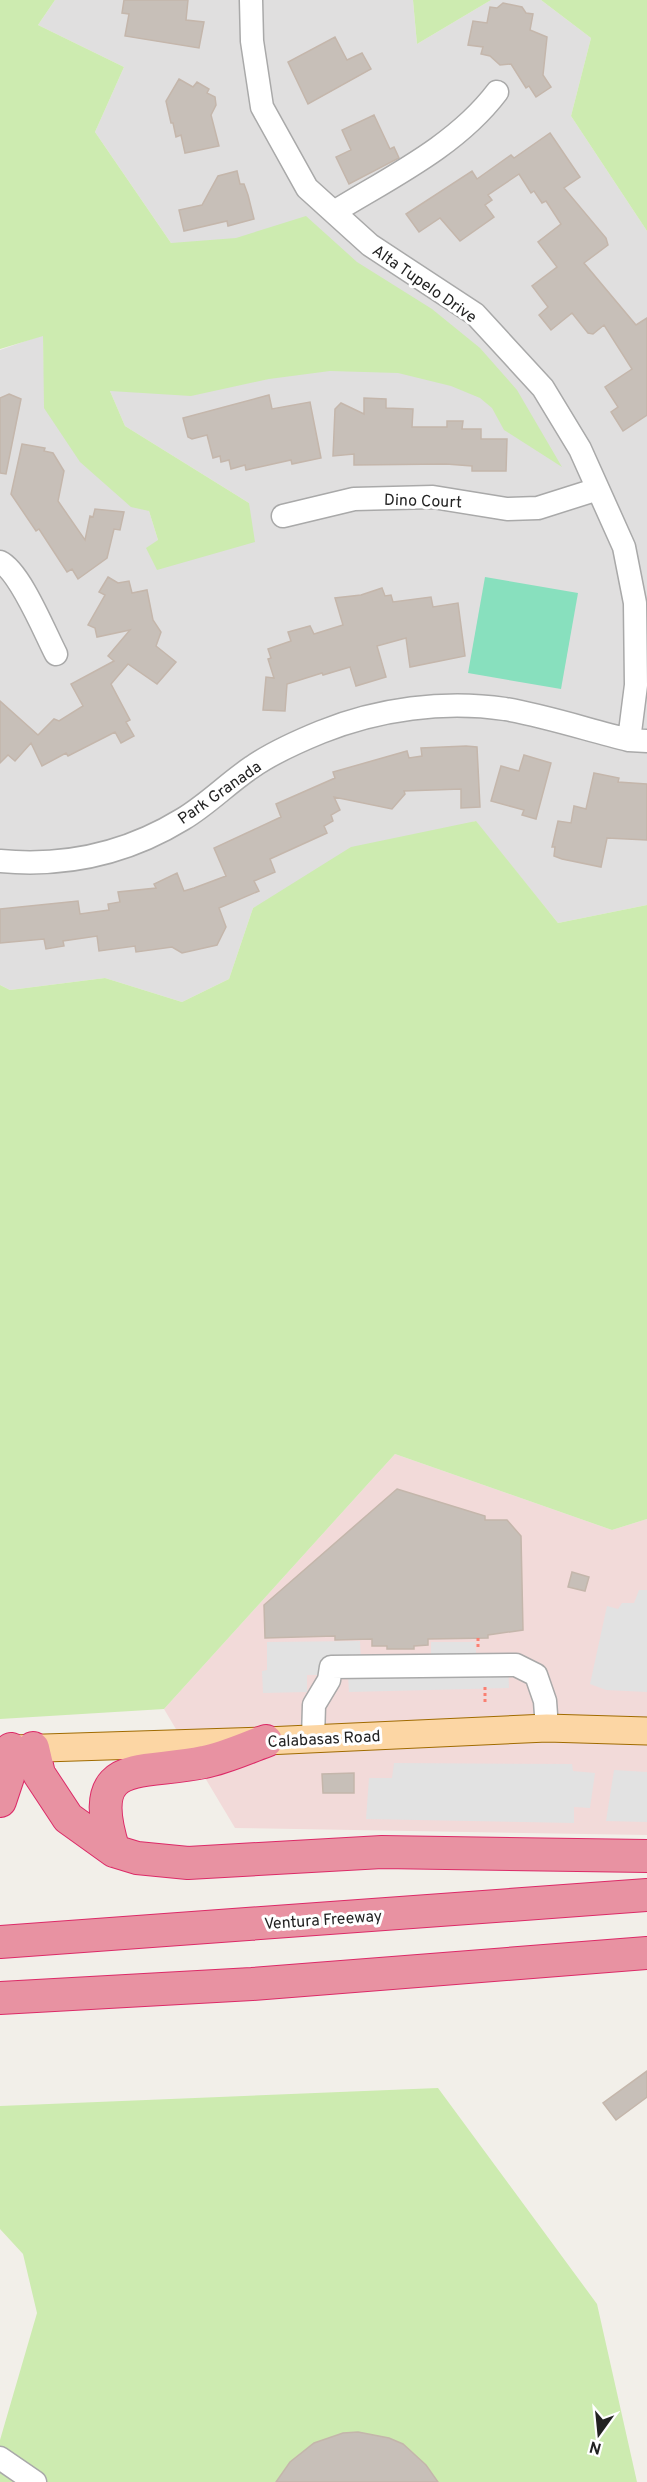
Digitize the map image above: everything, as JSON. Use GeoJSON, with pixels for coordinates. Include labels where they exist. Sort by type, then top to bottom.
{"type":"FeatureCollection","features":[{"type":"Feature","properties":{"kind":"highway"},"geometry":{"type":"LineString","coordinates":[[114,1851],[106,1824],[105,1807],[108,1792],[119,1778],[144,1768],[205,1762],[266,1741]]}},
{"type":"Feature","properties":{"kind":"highway"},"geometry":{"type":"LineString","coordinates":[[0,1801],[15,1749]]}},
{"type":"Feature","properties":{"kind":"highway"},"geometry":{"type":"LineString","coordinates":[[15,1749],[39,1774],[68,1818],[114,1851],[137,1858],[188,1863],[382,1852],[647,1856]]}},
{"type":"Feature","properties":{"kind":"highway","name":"Ventura Freeway"},"geometry":{"type":"LineString","coordinates":[[0,1942],[647,1895]]}},
{"type":"Feature","properties":{"kind":"highway"},"geometry":{"type":"LineString","coordinates":[[0,1998],[252,1984],[647,1953]]}},
{"type":"Feature","properties":{"kind":"main road","name":"Calabasas Road"},"geometry":{"type":"LineString","coordinates":[[15,1749],[266,1741],[547,1728],[647,1731]]}},
{"type":"Feature","properties":{"kind":"street","name":"Alta Tupelo Drive"},"geometry":{"type":"LineString","coordinates":[[251,0],[252,40],[262,107],[308,188],[370,245],[475,314],[543,387],[580,449],[624,547],[635,603],[638,740]]}},
{"type":"Feature","properties":{"kind":"street"},"geometry":{"type":"LineString","coordinates":[[334,212],[456,136],[483,111],[497,92]]}},
{"type":"Feature","properties":{"kind":"street","name":"Dino Court"},"geometry":{"type":"LineString","coordinates":[[283,516],[354,499],[433,497],[507,509],[538,508],[598,489]]}},
{"type":"Feature","properties":{"kind":"street"},"geometry":{"type":"LineString","coordinates":[[0,562],[6,564],[18,582],[56,654]]}},
{"type":"Feature","properties":{"kind":"street","name":"Park Granada"},"geometry":{"type":"LineString","coordinates":[[0,861],[48,863],[87,858],[134,843],[183,819],[253,766],[321,732],[380,714],[440,705],[504,709],[638,740]]}},
{"type":"Feature","properties":{"kind":"street"},"geometry":{"type":"LineString","coordinates":[[313,1738],[314,1705],[329,1680],[331,1667],[516,1665],[536,1674],[545,1701],[547,1728]]}},
{"type":"Feature","properties":{"kind":"street"},"geometry":{"type":"LineString","coordinates":[[0,2458],[35,2482]]}},
{"type":"Feature","properties":{"kind":"shaded area"},"geometry":{"type":"Polygon","coordinates":[[[55,0],[413,0],[417,44],[491,0],[541,0],[591,38],[571,116],[647,231],[647,905],[558,923],[475,821],[253,908],[229,979],[182,1002],[105,978],[10,990],[0,985],[0,350],[43,335],[45,408],[149,511],[158,540],[249,503],[125,426],[110,391],[171,243],[95,132],[124,67],[38,25],[55,0]]]}},
{"type":"Feature","properties":{"kind":"shaded area"},"geometry":{"type":"Polygon","coordinates":[[[395,1454],[612,1530],[647,1519],[647,1835],[235,1828],[164,1709],[395,1454]]]}},
{"type":"Feature","properties":{"kind":"shaded area"},"geometry":{"type":"Polygon","coordinates":[[[639,1590],[647,1590],[647,1692],[606,1690],[590,1684],[607,1606],[618,1609],[622,1603],[634,1603],[639,1590]]]}},
{"type":"Feature","properties":{"kind":"shaded area"},"geometry":{"type":"Polygon","coordinates":[[[360,1641],[361,1662],[431,1662],[431,1642],[475,1642],[477,1662],[508,1662],[509,1688],[349,1692],[348,1675],[307,1675],[307,1692],[263,1693],[262,1671],[267,1670],[267,1642],[360,1641]]]}},
{"type":"Feature","properties":{"kind":"shaded area"},"geometry":{"type":"Polygon","coordinates":[[[394,1763],[572,1764],[573,1771],[595,1773],[590,1808],[574,1807],[574,1823],[366,1819],[369,1778],[392,1778],[394,1763]]]}},
{"type":"Feature","properties":{"kind":"shaded area"},"geometry":{"type":"Polygon","coordinates":[[[614,1770],[647,1772],[647,1822],[606,1821],[614,1770]]]}},
{"type":"Feature","properties":{"kind":"green space"},"geometry":{"type":"Polygon","coordinates":[[[0,0],[55,0],[38,25],[124,67],[95,132],[171,243],[236,238],[306,216],[357,262],[432,309],[480,348],[517,390],[562,467],[504,430],[492,408],[480,398],[451,386],[398,373],[330,371],[269,379],[191,396],[110,391],[125,426],[249,503],[255,542],[157,570],[146,548],[158,540],[149,511],[131,507],[80,462],[44,408],[43,336],[0,349],[0,0]]]}},
{"type":"Feature","properties":{"kind":"green space"},"geometry":{"type":"Polygon","coordinates":[[[413,0],[491,0],[417,44],[413,0]]]}},
{"type":"Feature","properties":{"kind":"green space"},"geometry":{"type":"Polygon","coordinates":[[[541,0],[647,0],[647,231],[571,116],[591,38],[541,0]]]}},
{"type":"Feature","properties":{"kind":"green space"},"geometry":{"type":"Polygon","coordinates":[[[485,577],[578,593],[561,689],[468,673],[485,577]]]}},
{"type":"Feature","properties":{"kind":"green space"},"geometry":{"type":"Polygon","coordinates":[[[476,821],[558,923],[647,905],[647,1519],[612,1530],[395,1454],[164,1709],[0,1719],[0,985],[10,990],[105,978],[182,1002],[229,979],[253,908],[351,847],[476,821]]]}},
{"type":"Feature","properties":{"kind":"green space"},"geometry":{"type":"Polygon","coordinates":[[[438,2088],[597,2304],[637,2482],[0,2482],[0,2440],[37,2313],[23,2254],[0,2229],[0,2106],[438,2088]]]}},
{"type":"Feature","properties":{"kind":"building"},"geometry":{"type":"Polygon","coordinates":[[[124,0],[188,0],[186,20],[204,22],[199,48],[125,36],[129,14],[122,13],[124,0]]]}},
{"type":"Feature","properties":{"kind":"building"},"geometry":{"type":"Polygon","coordinates":[[[503,3],[522,7],[526,13],[533,14],[530,30],[547,37],[543,75],[551,87],[536,97],[529,86],[526,88],[511,64],[500,65],[490,56],[481,54],[483,47],[468,45],[473,21],[487,23],[490,7],[497,8],[503,3]]]}},
{"type":"Feature","properties":{"kind":"building"},"geometry":{"type":"Polygon","coordinates":[[[335,37],[347,60],[362,53],[371,69],[308,104],[288,62],[335,37]]]}},
{"type":"Feature","properties":{"kind":"building"},"geometry":{"type":"Polygon","coordinates":[[[179,79],[193,87],[197,82],[209,89],[207,93],[215,97],[216,105],[211,115],[219,146],[185,153],[181,135],[176,137],[166,101],[179,79]]]}},
{"type":"Feature","properties":{"kind":"building"},"geometry":{"type":"Polygon","coordinates":[[[374,115],[390,149],[394,147],[399,158],[349,184],[336,157],[351,150],[342,130],[374,115]]]}},
{"type":"Feature","properties":{"kind":"building"},"geometry":{"type":"Polygon","coordinates":[[[550,133],[580,177],[564,188],[606,238],[608,245],[584,263],[636,325],[647,318],[647,415],[623,431],[611,412],[618,407],[605,387],[632,369],[604,325],[593,334],[588,333],[572,313],[551,330],[539,315],[548,307],[532,286],[557,267],[538,242],[561,224],[546,201],[542,203],[534,191],[531,193],[519,174],[488,195],[492,200],[485,205],[494,217],[460,241],[440,218],[419,232],[406,214],[472,171],[477,179],[511,155],[514,158],[550,133]]]}},
{"type":"Feature","properties":{"kind":"building"},"geometry":{"type":"Polygon","coordinates":[[[237,171],[240,184],[244,184],[248,195],[254,219],[228,226],[227,221],[184,231],[179,210],[202,205],[218,176],[237,171]]]}},
{"type":"Feature","properties":{"kind":"building"},"geometry":{"type":"Polygon","coordinates":[[[9,394],[21,399],[6,474],[0,473],[0,398],[9,394]]]}},
{"type":"Feature","properties":{"kind":"building"},"geometry":{"type":"Polygon","coordinates":[[[269,395],[272,409],[310,402],[321,458],[292,464],[291,460],[246,470],[245,465],[231,469],[229,460],[221,462],[220,456],[213,458],[207,435],[192,439],[188,437],[183,418],[269,395]]]}},
{"type":"Feature","properties":{"kind":"building"},"geometry":{"type":"Polygon","coordinates":[[[364,398],[386,399],[386,408],[413,409],[412,427],[447,427],[447,421],[463,421],[462,429],[481,429],[481,439],[507,439],[506,471],[472,471],[472,466],[446,464],[354,465],[354,454],[333,456],[335,409],[341,403],[364,414],[364,398]]]}},
{"type":"Feature","properties":{"kind":"building"},"geometry":{"type":"Polygon","coordinates":[[[22,444],[45,448],[44,451],[53,453],[64,471],[58,501],[85,540],[90,516],[93,517],[95,509],[124,512],[120,530],[114,529],[107,558],[78,579],[72,569],[67,572],[39,529],[36,531],[11,494],[22,444]]]}},
{"type":"Feature","properties":{"kind":"building"},"geometry":{"type":"Polygon","coordinates":[[[108,577],[118,583],[129,581],[132,593],[147,590],[153,620],[161,632],[156,646],[176,662],[157,684],[128,664],[111,684],[130,720],[126,722],[134,736],[121,743],[115,732],[68,756],[66,753],[42,766],[31,743],[15,761],[8,755],[0,763],[0,701],[38,735],[54,719],[59,721],[83,706],[71,684],[114,661],[108,656],[130,630],[97,637],[95,628],[88,625],[105,595],[99,592],[108,577]]]}},
{"type":"Feature","properties":{"kind":"building"},"geometry":{"type":"Polygon","coordinates":[[[382,588],[385,596],[391,595],[393,602],[431,597],[433,607],[458,603],[465,656],[410,667],[406,638],[377,646],[386,677],[356,686],[350,667],[323,675],[322,673],[287,684],[285,711],[263,710],[266,677],[274,678],[268,659],[271,658],[268,649],[291,641],[288,632],[310,626],[314,634],[343,625],[335,598],[361,595],[382,588]]]}},
{"type":"Feature","properties":{"kind":"building"},"geometry":{"type":"Polygon","coordinates":[[[477,747],[480,807],[461,808],[461,789],[404,791],[405,794],[392,809],[334,797],[340,810],[331,815],[333,821],[324,826],[327,833],[270,859],[275,872],[254,881],[259,891],[219,908],[226,927],[217,945],[182,953],[172,947],[136,952],[135,946],[99,951],[97,936],[63,941],[64,946],[46,949],[44,939],[0,943],[0,909],[78,901],[80,914],[109,910],[108,904],[120,902],[118,892],[156,888],[154,884],[177,873],[184,891],[194,888],[226,876],[214,848],[281,817],[276,804],[335,778],[333,772],[407,751],[409,758],[422,756],[421,748],[477,747]]]}},
{"type":"Feature","properties":{"kind":"building"},"geometry":{"type":"Polygon","coordinates":[[[524,755],[551,763],[536,819],[522,815],[524,810],[491,801],[501,766],[519,771],[524,755]]]}},
{"type":"Feature","properties":{"kind":"building"},"geometry":{"type":"Polygon","coordinates":[[[594,773],[619,778],[618,782],[647,784],[647,840],[607,838],[601,867],[554,856],[555,847],[552,847],[558,821],[571,823],[574,806],[586,809],[594,773]]]}},
{"type":"Feature","properties":{"kind":"building"},"geometry":{"type":"Polygon","coordinates":[[[397,1489],[485,1516],[485,1520],[507,1520],[521,1536],[523,1630],[488,1635],[488,1638],[428,1639],[428,1645],[414,1646],[414,1649],[387,1649],[387,1646],[372,1646],[372,1639],[335,1640],[335,1636],[265,1638],[264,1605],[397,1489]]]}},
{"type":"Feature","properties":{"kind":"building"},"geometry":{"type":"Polygon","coordinates":[[[572,1572],[589,1577],[585,1591],[568,1587],[572,1572]]]}},
{"type":"Feature","properties":{"kind":"building"},"geometry":{"type":"Polygon","coordinates":[[[354,1773],[354,1793],[323,1793],[322,1774],[354,1773]]]}},
{"type":"Feature","properties":{"kind":"building"},"geometry":{"type":"Polygon","coordinates":[[[647,2071],[647,2097],[616,2120],[603,2103],[647,2071]]]}},
{"type":"Feature","properties":{"kind":"building"},"geometry":{"type":"Polygon","coordinates":[[[358,2432],[389,2438],[403,2444],[426,2465],[438,2482],[276,2482],[290,2462],[314,2443],[343,2433],[358,2432]]]}}]}
